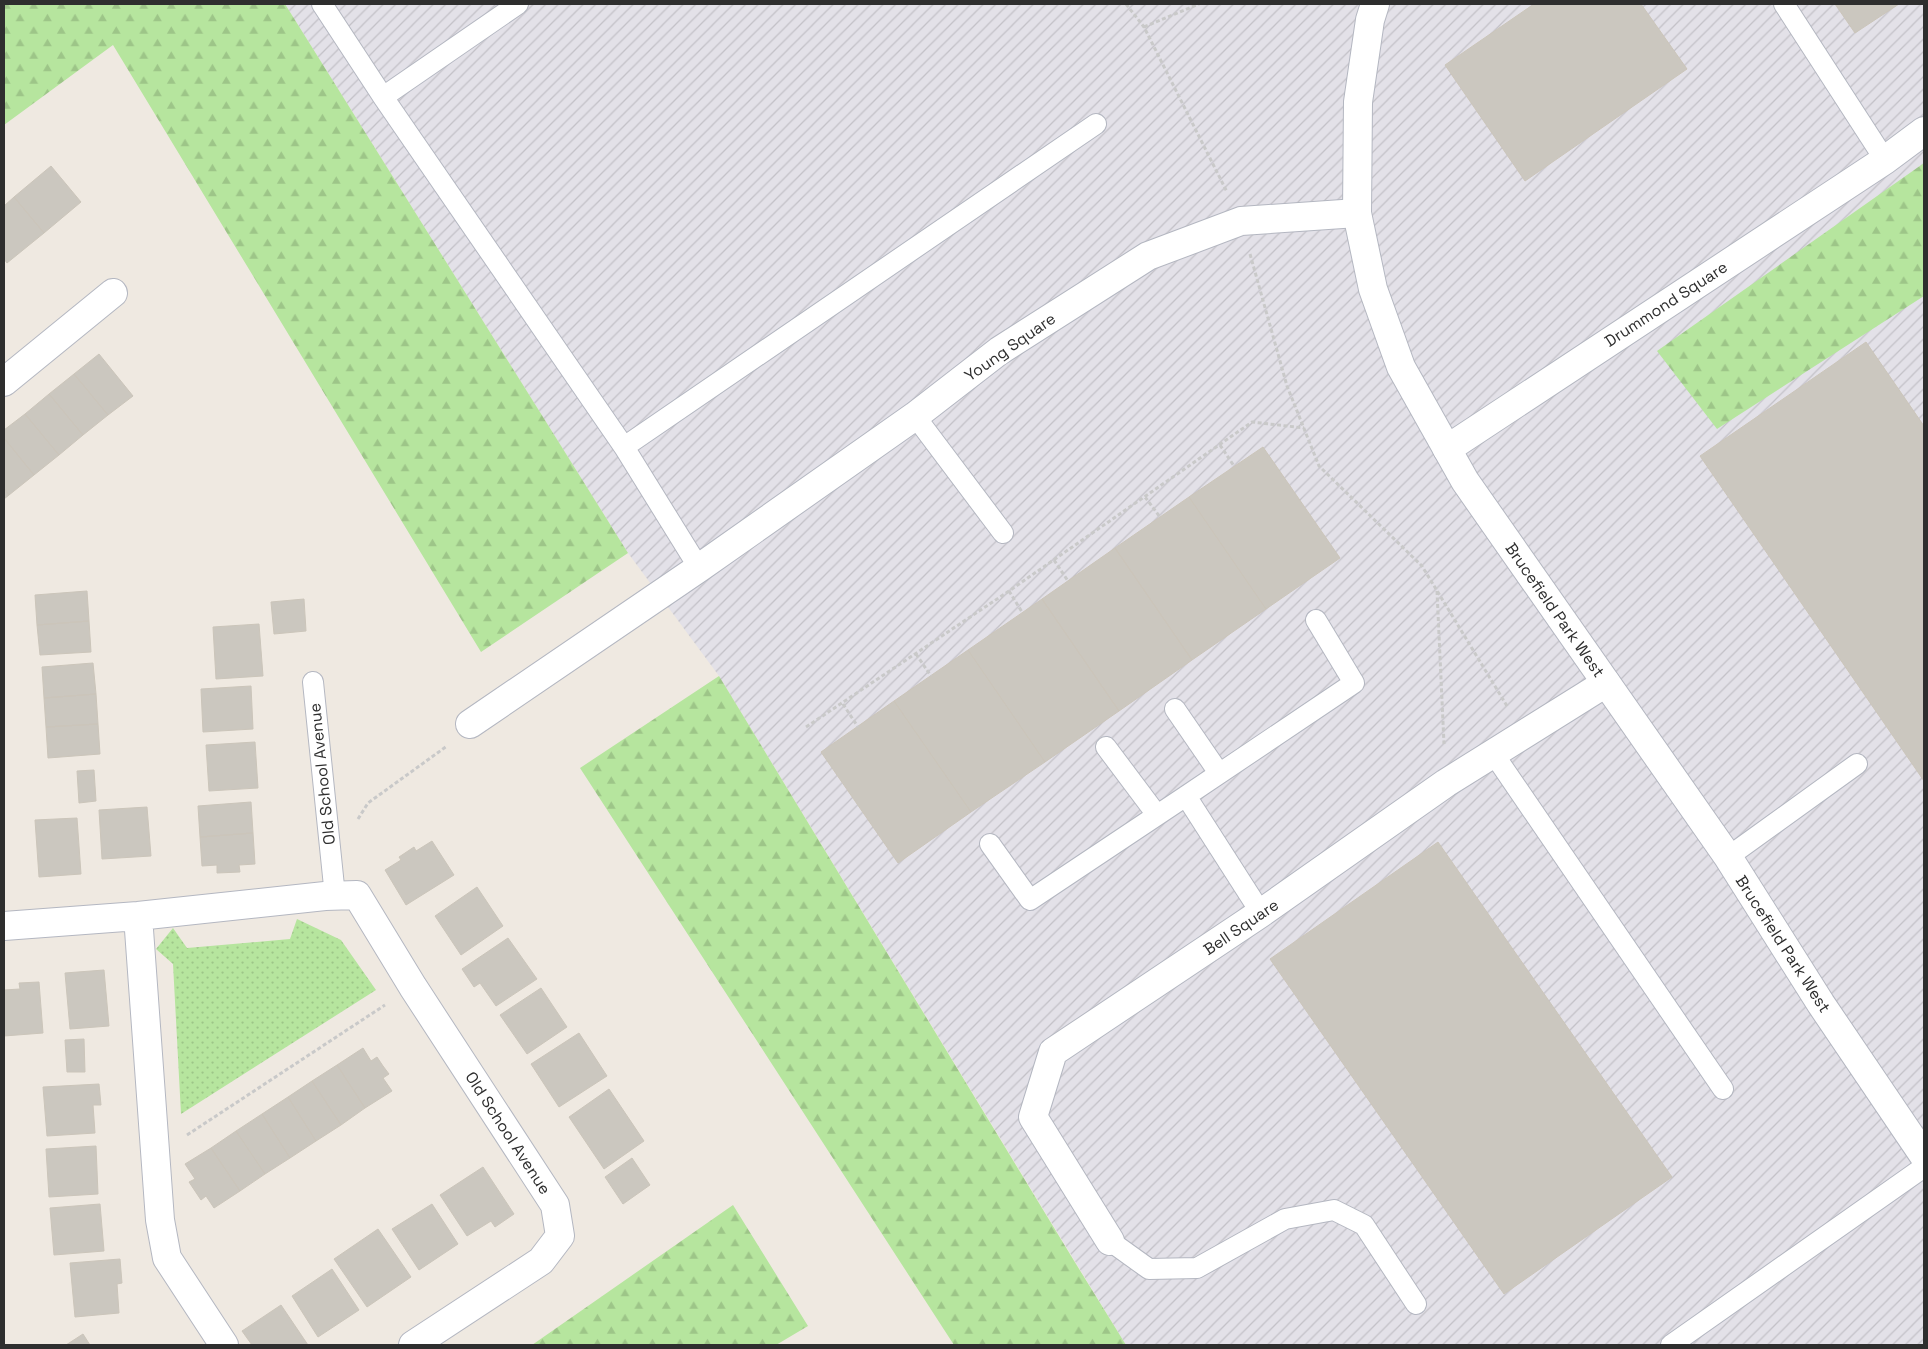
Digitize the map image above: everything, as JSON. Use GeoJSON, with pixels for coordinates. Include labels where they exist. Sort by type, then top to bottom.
{"type":"FeatureCollection","features":[{"type":"Feature","properties":{"kind":"street","name":"Brucefield Park West"},"geometry":{"type":"LineString","coordinates":[[1375,4],[1370,20],[1358,102],[1357,213],[1373,289],[1401,367],[1465,481],[1728,857],[1821,1004],[1922,1151]]}},
{"type":"Feature","properties":{"kind":"street","name":"Drummond Square"},"geometry":{"type":"LineString","coordinates":[[1447,449],[1885,160],[1924,132]]}},
{"type":"Feature","properties":{"kind":"street","name":"Young Square"},"geometry":{"type":"LineString","coordinates":[[470,724],[699,568],[915,416],[999,351],[1148,256],[1241,221],[1357,213]]}},
{"type":"Feature","properties":{"kind":"street"},"geometry":{"type":"LineString","coordinates":[[4,382],[113,293]]}},
{"type":"Feature","properties":{"kind":"street","name":"Bell Square"},"geometry":{"type":"LineString","coordinates":[[1110,1241],[1033,1117],[1053,1052],[1261,913],[1446,783],[1606,683]]}},
{"type":"Feature","properties":{"kind":"street","name":"Old School Avenue"},"geometry":{"type":"LineString","coordinates":[[4,926],[138,916],[357,895],[413,987],[555,1205],[560,1236],[541,1261],[413,1345]]}},
{"type":"Feature","properties":{"kind":"street"},"geometry":{"type":"LineString","coordinates":[[138,916],[160,1220],[167,1258],[224,1345]]}},
{"type":"Feature","properties":{"kind":"lane"},"geometry":{"type":"LineString","coordinates":[[322,4],[383,97],[624,446],[699,568]]}},
{"type":"Feature","properties":{"kind":"lane"},"geometry":{"type":"LineString","coordinates":[[383,97],[518,4]]}},
{"type":"Feature","properties":{"kind":"lane"},"geometry":{"type":"LineString","coordinates":[[1784,4],[1885,160]]}},
{"type":"Feature","properties":{"kind":"lane"},"geometry":{"type":"LineString","coordinates":[[624,446],[1096,124]]}},
{"type":"Feature","properties":{"kind":"lane"},"geometry":{"type":"LineString","coordinates":[[915,416],[1003,533]]}},
{"type":"Feature","properties":{"kind":"lane"},"geometry":{"type":"LineString","coordinates":[[990,844],[1030,900],[1354,683],[1316,620]]}},
{"type":"Feature","properties":{"kind":"lane","name":"Old School Avenue"},"geometry":{"type":"LineString","coordinates":[[313,682],[335,896]]}},
{"type":"Feature","properties":{"kind":"lane"},"geometry":{"type":"LineString","coordinates":[[1175,709],[1219,773]]}},
{"type":"Feature","properties":{"kind":"lane"},"geometry":{"type":"LineString","coordinates":[[1106,747],[1158,815]]}},
{"type":"Feature","properties":{"kind":"lane"},"geometry":{"type":"LineString","coordinates":[[1493,753],[1723,1088]]}},
{"type":"Feature","properties":{"kind":"lane"},"geometry":{"type":"LineString","coordinates":[[1728,857],[1857,764]]}},
{"type":"Feature","properties":{"kind":"lane"},"geometry":{"type":"LineString","coordinates":[[1186,796],[1261,913]]}},
{"type":"Feature","properties":{"kind":"lane"},"geometry":{"type":"LineString","coordinates":[[1671,1345],[1922,1151]]}},
{"type":"Feature","properties":{"kind":"lane"},"geometry":{"type":"LineString","coordinates":[[1110,1241],[1149,1269],[1197,1268],[1285,1219],[1334,1210],[1364,1225],[1416,1304]]}},
{"type":"Feature","properties":{"kind":"path"},"geometry":{"type":"LineString","coordinates":[[1126,4],[1144,27],[1241,221],[1288,386],[1319,466],[1422,566],[1524,734]]}},
{"type":"Feature","properties":{"kind":"path"},"geometry":{"type":"LineString","coordinates":[[1144,27],[1199,4]]}},
{"type":"Feature","properties":{"kind":"path"},"geometry":{"type":"LineString","coordinates":[[806,727],[1009,591],[1252,422],[1304,428]]}},
{"type":"Feature","properties":{"kind":"path"},"geometry":{"type":"LineString","coordinates":[[1220,445],[1234,466]]}},
{"type":"Feature","properties":{"kind":"path"},"geometry":{"type":"LineString","coordinates":[[1144,497],[1160,517]]}},
{"type":"Feature","properties":{"kind":"path"},"geometry":{"type":"LineString","coordinates":[[1054,560],[1068,581]]}},
{"type":"Feature","properties":{"kind":"path"},"geometry":{"type":"LineString","coordinates":[[1437,590],[1446,783]]}},
{"type":"Feature","properties":{"kind":"path"},"geometry":{"type":"LineString","coordinates":[[1009,591],[1022,612]]}},
{"type":"Feature","properties":{"kind":"path"},"geometry":{"type":"LineString","coordinates":[[916,654],[931,676]]}},
{"type":"Feature","properties":{"kind":"path"},"geometry":{"type":"LineString","coordinates":[[842,704],[858,727]]}},
{"type":"Feature","properties":{"kind":"path"},"geometry":{"type":"LineString","coordinates":[[331,862],[368,803],[445,748],[470,724]]}},
{"type":"Feature","properties":{"kind":"path"},"geometry":{"type":"LineString","coordinates":[[156,1156],[413,987]]}},
{"type":"Feature","properties":{"kind":"shaded area"},"geometry":{"type":"Polygon","coordinates":[[[285,4],[1924,4],[1924,1345],[1126,1345],[719,676],[628,553],[285,4]]]}},
{"type":"Feature","properties":{"kind":"green space"},"geometry":{"type":"Polygon","coordinates":[[[4,4],[285,4],[628,553],[481,652],[113,45],[4,125],[4,4]]]}},
{"type":"Feature","properties":{"kind":"green space"},"geometry":{"type":"Polygon","coordinates":[[[1924,163],[1924,296],[1717,429],[1657,351],[1924,163]]]}},
{"type":"Feature","properties":{"kind":"green space"},"geometry":{"type":"Polygon","coordinates":[[[719,676],[1126,1345],[954,1345],[580,768],[719,676]]]}},
{"type":"Feature","properties":{"kind":"green space"},"geometry":{"type":"Polygon","coordinates":[[[297,919],[341,940],[376,990],[181,1114],[173,964],[156,949],[173,928],[187,948],[290,939],[297,919]]]}},
{"type":"Feature","properties":{"kind":"green space"},"geometry":{"type":"Polygon","coordinates":[[[733,1205],[808,1326],[776,1345],[532,1345],[733,1205]]]}},
{"type":"Feature","properties":{"kind":"building"},"geometry":{"type":"Polygon","coordinates":[[[1534,4],[1641,4],[1687,69],[1525,181],[1445,65],[1534,4]]]}},
{"type":"Feature","properties":{"kind":"building"},"geometry":{"type":"Polygon","coordinates":[[[1835,4],[1899,4],[1855,33],[1835,4]]]}},
{"type":"Feature","properties":{"kind":"building"},"geometry":{"type":"Polygon","coordinates":[[[51,166],[81,202],[44,233],[14,197],[51,166]]]}},
{"type":"Feature","properties":{"kind":"building"},"geometry":{"type":"Polygon","coordinates":[[[14,197],[44,233],[7,263],[4,259],[4,206],[14,197]]]}},
{"type":"Feature","properties":{"kind":"building"},"geometry":{"type":"Polygon","coordinates":[[[1866,342],[1924,426],[1924,781],[1700,456],[1866,342]]]}},
{"type":"Feature","properties":{"kind":"building"},"geometry":{"type":"Polygon","coordinates":[[[99,354],[133,396],[108,415],[74,374],[99,354]]]}},
{"type":"Feature","properties":{"kind":"building"},"geometry":{"type":"Polygon","coordinates":[[[74,374],[108,415],[83,435],[49,394],[74,374]]]}},
{"type":"Feature","properties":{"kind":"building"},"geometry":{"type":"Polygon","coordinates":[[[49,394],[83,435],[59,455],[25,414],[49,394]]]}},
{"type":"Feature","properties":{"kind":"building"},"geometry":{"type":"Polygon","coordinates":[[[25,414],[59,455],[34,475],[4,438],[4,430],[25,414]]]}},
{"type":"Feature","properties":{"kind":"building"},"geometry":{"type":"Polygon","coordinates":[[[4,438],[34,475],[9,495],[4,488],[4,438]]]}},
{"type":"Feature","properties":{"kind":"building"},"geometry":{"type":"Polygon","coordinates":[[[1263,447],[1340,558],[1266,609],[1189,497],[1263,447]]]}},
{"type":"Feature","properties":{"kind":"building"},"geometry":{"type":"Polygon","coordinates":[[[4,488],[9,495],[4,499],[4,488]]]}},
{"type":"Feature","properties":{"kind":"building"},"geometry":{"type":"Polygon","coordinates":[[[1189,497],[1266,609],[1192,660],[1115,548],[1189,497]]]}},
{"type":"Feature","properties":{"kind":"building"},"geometry":{"type":"Polygon","coordinates":[[[1115,548],[1192,660],[1119,711],[1042,599],[1115,548]]]}},
{"type":"Feature","properties":{"kind":"building"},"geometry":{"type":"Polygon","coordinates":[[[87,591],[89,621],[37,625],[35,595],[87,591]]]}},
{"type":"Feature","properties":{"kind":"building"},"geometry":{"type":"Polygon","coordinates":[[[304,599],[306,631],[274,634],[271,602],[304,599]]]}},
{"type":"Feature","properties":{"kind":"building"},"geometry":{"type":"Polygon","coordinates":[[[1042,599],[1119,711],[1045,762],[968,650],[1042,599]]]}},
{"type":"Feature","properties":{"kind":"building"},"geometry":{"type":"Polygon","coordinates":[[[89,621],[91,652],[40,655],[37,625],[89,621]]]}},
{"type":"Feature","properties":{"kind":"building"},"geometry":{"type":"Polygon","coordinates":[[[259,624],[263,676],[216,679],[213,627],[259,624]]]}},
{"type":"Feature","properties":{"kind":"building"},"geometry":{"type":"Polygon","coordinates":[[[968,650],[1045,762],[971,812],[894,701],[968,650]]]}},
{"type":"Feature","properties":{"kind":"building"},"geometry":{"type":"Polygon","coordinates":[[[93,663],[96,694],[44,698],[42,667],[93,663]]]}},
{"type":"Feature","properties":{"kind":"building"},"geometry":{"type":"Polygon","coordinates":[[[251,686],[253,729],[203,732],[201,689],[251,686]]]}},
{"type":"Feature","properties":{"kind":"building"},"geometry":{"type":"Polygon","coordinates":[[[96,694],[98,724],[46,727],[44,698],[96,694]]]}},
{"type":"Feature","properties":{"kind":"building"},"geometry":{"type":"Polygon","coordinates":[[[894,701],[971,812],[898,863],[821,752],[894,701]]]}},
{"type":"Feature","properties":{"kind":"building"},"geometry":{"type":"Polygon","coordinates":[[[98,724],[100,754],[48,758],[46,727],[98,724]]]}},
{"type":"Feature","properties":{"kind":"building"},"geometry":{"type":"Polygon","coordinates":[[[255,742],[258,788],[209,791],[206,745],[255,742]]]}},
{"type":"Feature","properties":{"kind":"building"},"geometry":{"type":"Polygon","coordinates":[[[94,770],[96,801],[79,803],[77,771],[94,770]]]}},
{"type":"Feature","properties":{"kind":"building"},"geometry":{"type":"Polygon","coordinates":[[[251,802],[253,833],[200,837],[198,806],[251,802]]]}},
{"type":"Feature","properties":{"kind":"building"},"geometry":{"type":"Polygon","coordinates":[[[147,807],[151,856],[102,859],[99,810],[147,807]]]}},
{"type":"Feature","properties":{"kind":"building"},"geometry":{"type":"Polygon","coordinates":[[[77,818],[81,874],[39,877],[35,820],[77,818]]]}},
{"type":"Feature","properties":{"kind":"building"},"geometry":{"type":"Polygon","coordinates":[[[253,833],[255,864],[239,865],[240,872],[217,873],[217,865],[202,866],[200,837],[253,833]]]}},
{"type":"Feature","properties":{"kind":"building"},"geometry":{"type":"Polygon","coordinates":[[[432,841],[454,875],[406,905],[385,870],[401,860],[399,857],[414,847],[416,851],[432,841]]]}},
{"type":"Feature","properties":{"kind":"building"},"geometry":{"type":"Polygon","coordinates":[[[1438,842],[1672,1177],[1504,1294],[1270,959],[1438,842]]]}},
{"type":"Feature","properties":{"kind":"building"},"geometry":{"type":"Polygon","coordinates":[[[477,887],[503,926],[461,955],[435,916],[477,887]]]}},
{"type":"Feature","properties":{"kind":"building"},"geometry":{"type":"Polygon","coordinates":[[[508,938],[537,979],[496,1006],[480,983],[474,987],[462,969],[508,938]]]}},
{"type":"Feature","properties":{"kind":"building"},"geometry":{"type":"Polygon","coordinates":[[[104,970],[109,1026],[70,1029],[65,973],[104,970]]]}},
{"type":"Feature","properties":{"kind":"building"},"geometry":{"type":"Polygon","coordinates":[[[39,982],[43,1033],[4,1036],[4,990],[20,989],[19,983],[39,982]]]}},
{"type":"Feature","properties":{"kind":"building"},"geometry":{"type":"Polygon","coordinates":[[[541,988],[567,1027],[527,1054],[500,1015],[541,988]]]}},
{"type":"Feature","properties":{"kind":"building"},"geometry":{"type":"Polygon","coordinates":[[[579,1033],[607,1076],[559,1107],[531,1064],[579,1033]]]}},
{"type":"Feature","properties":{"kind":"building"},"geometry":{"type":"Polygon","coordinates":[[[84,1039],[85,1072],[67,1072],[65,1040],[84,1039]]]}},
{"type":"Feature","properties":{"kind":"building"},"geometry":{"type":"Polygon","coordinates":[[[363,1048],[371,1061],[377,1057],[389,1074],[383,1078],[392,1091],[365,1108],[337,1065],[363,1048]]]}},
{"type":"Feature","properties":{"kind":"building"},"geometry":{"type":"Polygon","coordinates":[[[337,1065],[365,1108],[341,1125],[312,1081],[337,1065]]]}},
{"type":"Feature","properties":{"kind":"building"},"geometry":{"type":"Polygon","coordinates":[[[312,1081],[341,1125],[316,1141],[288,1097],[312,1081]]]}},
{"type":"Feature","properties":{"kind":"building"},"geometry":{"type":"Polygon","coordinates":[[[99,1084],[101,1105],[93,1105],[95,1133],[47,1136],[43,1087],[99,1084]]]}},
{"type":"Feature","properties":{"kind":"building"},"geometry":{"type":"Polygon","coordinates":[[[609,1089],[644,1141],[604,1169],[569,1117],[609,1089]]]}},
{"type":"Feature","properties":{"kind":"building"},"geometry":{"type":"Polygon","coordinates":[[[288,1097],[316,1141],[290,1158],[262,1114],[288,1097]]]}},
{"type":"Feature","properties":{"kind":"building"},"geometry":{"type":"Polygon","coordinates":[[[262,1114],[290,1158],[265,1174],[236,1131],[262,1114]]]}},
{"type":"Feature","properties":{"kind":"building"},"geometry":{"type":"Polygon","coordinates":[[[236,1131],[265,1174],[240,1191],[211,1148],[236,1131]]]}},
{"type":"Feature","properties":{"kind":"building"},"geometry":{"type":"Polygon","coordinates":[[[96,1146],[98,1194],[49,1197],[46,1149],[96,1146]]]}},
{"type":"Feature","properties":{"kind":"building"},"geometry":{"type":"Polygon","coordinates":[[[211,1148],[240,1191],[214,1208],[206,1196],[201,1200],[189,1182],[195,1179],[185,1164],[211,1148]]]}},
{"type":"Feature","properties":{"kind":"building"},"geometry":{"type":"Polygon","coordinates":[[[632,1158],[650,1185],[623,1204],[605,1177],[632,1158]]]}},
{"type":"Feature","properties":{"kind":"building"},"geometry":{"type":"Polygon","coordinates":[[[483,1167],[514,1214],[495,1227],[491,1221],[467,1236],[440,1195],[483,1167]]]}},
{"type":"Feature","properties":{"kind":"building"},"geometry":{"type":"Polygon","coordinates":[[[100,1204],[104,1251],[54,1255],[50,1208],[100,1204]]]}},
{"type":"Feature","properties":{"kind":"building"},"geometry":{"type":"Polygon","coordinates":[[[432,1204],[458,1244],[419,1270],[392,1229],[432,1204]]]}},
{"type":"Feature","properties":{"kind":"building"},"geometry":{"type":"Polygon","coordinates":[[[378,1229],[411,1277],[367,1307],[334,1259],[378,1229]]]}},
{"type":"Feature","properties":{"kind":"building"},"geometry":{"type":"Polygon","coordinates":[[[120,1259],[122,1283],[117,1284],[119,1313],[75,1317],[70,1263],[120,1259]]]}},
{"type":"Feature","properties":{"kind":"building"},"geometry":{"type":"Polygon","coordinates":[[[332,1269],[359,1310],[318,1337],[292,1296],[332,1269]]]}},
{"type":"Feature","properties":{"kind":"building"},"geometry":{"type":"Polygon","coordinates":[[[281,1305],[308,1345],[252,1345],[242,1331],[281,1305]]]}},
{"type":"Feature","properties":{"kind":"building"},"geometry":{"type":"Polygon","coordinates":[[[83,1334],[90,1345],[66,1345],[83,1334]]]}}]}
